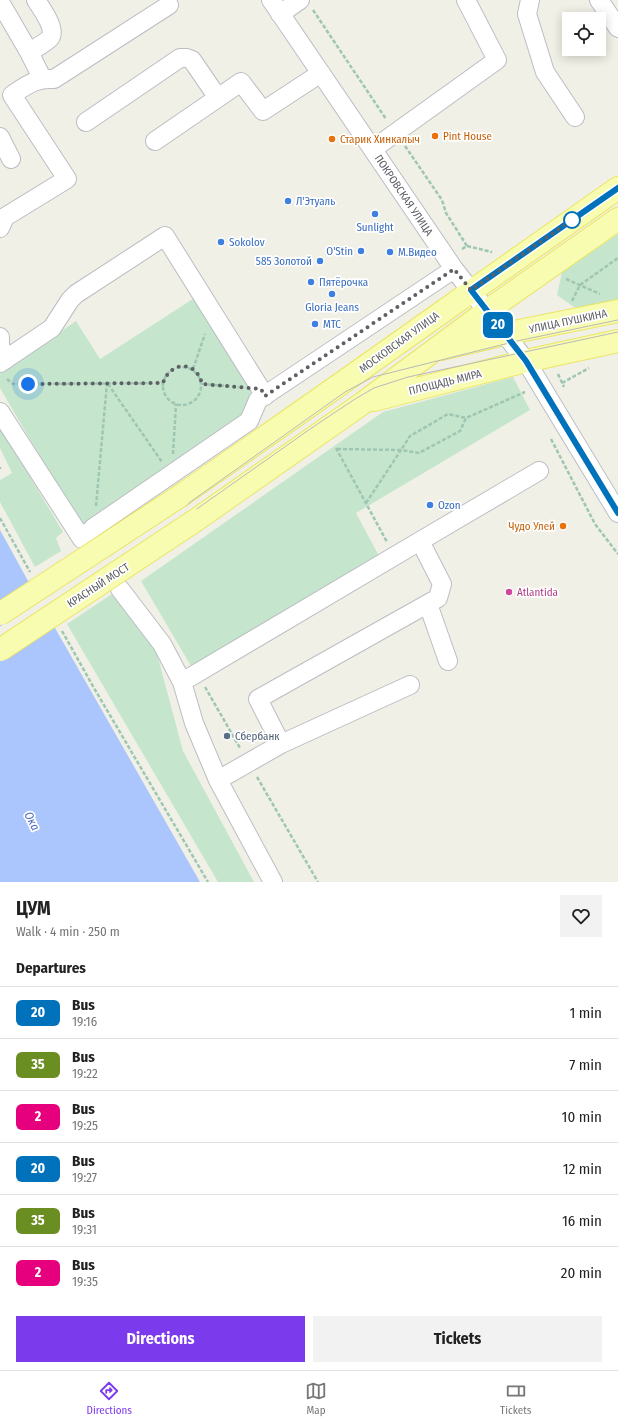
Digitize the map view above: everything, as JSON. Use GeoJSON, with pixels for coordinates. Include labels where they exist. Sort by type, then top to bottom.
{"type":"FeatureCollection","features":[{"type":"Feature","properties":{"kind":"main road","name":"МОСКОВСКАЯ УЛИЦА"},"geometry":{"type":"LineString","coordinates":[[0,614],[180,496],[311,406],[471,290],[618,188]]}},
{"type":"Feature","properties":{"kind":"main road"},"geometry":{"type":"LineString","coordinates":[[363,403],[487,311],[618,218]]}},
{"type":"Feature","properties":{"kind":"main road","name":"УЛИЦА ПУШКИНА"},"geometry":{"type":"LineString","coordinates":[[355,373],[396,360],[504,334],[618,311]]}},
{"type":"Feature","properties":{"kind":"main road"},"geometry":{"type":"LineString","coordinates":[[519,363],[618,341]]}},
{"type":"Feature","properties":{"kind":"main road","name":"ПЛОЩАДЬ МИРА"},"geometry":{"type":"LineString","coordinates":[[363,403],[519,363]]}},
{"type":"Feature","properties":{"kind":"main road","name":"КРАСНЫЙ МОСТ"},"geometry":{"type":"LineString","coordinates":[[0,650],[196,520],[363,403]]}},
{"type":"Feature","properties":{"kind":"street"},"geometry":{"type":"LineString","coordinates":[[29,52],[51,38],[52,32],[51,26],[36,0]]}},
{"type":"Feature","properties":{"kind":"street"},"geometry":{"type":"LineString","coordinates":[[276,7],[300,0]]}},
{"type":"Feature","properties":{"kind":"street"},"geometry":{"type":"LineString","coordinates":[[373,149],[497,60],[466,0]]}},
{"type":"Feature","properties":{"kind":"street"},"geometry":{"type":"LineString","coordinates":[[530,0],[527,14],[545,72],[575,117]]}},
{"type":"Feature","properties":{"kind":"street"},"geometry":{"type":"LineString","coordinates":[[599,0],[618,28]]}},
{"type":"Feature","properties":{"kind":"street"},"geometry":{"type":"LineString","coordinates":[[0,2],[42,78]]}},
{"type":"Feature","properties":{"kind":"street"},"geometry":{"type":"LineString","coordinates":[[0,228],[5,217],[67,179],[12,95],[32,82],[42,78],[54,79],[169,5]]}},
{"type":"Feature","properties":{"kind":"street","name":"ПОКРОВСКАЯ УЛИЦА"},"geometry":{"type":"LineString","coordinates":[[276,7],[454,269],[504,334],[519,363],[618,513]]}},
{"type":"Feature","properties":{"kind":"street"},"geometry":{"type":"LineString","coordinates":[[86,122],[180,58],[192,60],[218,98]]}},
{"type":"Feature","properties":{"kind":"street"},"geometry":{"type":"LineString","coordinates":[[155,141],[241,82],[263,111],[321,73]]}},
{"type":"Feature","properties":{"kind":"street"},"geometry":{"type":"LineString","coordinates":[[0,137],[12,159]]}},
{"type":"Feature","properties":{"kind":"street"},"geometry":{"type":"LineString","coordinates":[[3,367],[52,328],[70,300],[76,294],[165,236],[263,392]]}},
{"type":"Feature","properties":{"kind":"street"},"geometry":{"type":"LineString","coordinates":[[0,412],[88,534],[249,421],[263,392],[454,269]]}},
{"type":"Feature","properties":{"kind":"street"},"geometry":{"type":"LineString","coordinates":[[0,337],[3,367]]}},
{"type":"Feature","properties":{"kind":"street"},"geometry":{"type":"LineString","coordinates":[[182,682],[539,471]]}},
{"type":"Feature","properties":{"kind":"street"},"geometry":{"type":"LineString","coordinates":[[281,744],[258,699],[438,598],[442,584],[420,541]]}},
{"type":"Feature","properties":{"kind":"street"},"geometry":{"type":"LineString","coordinates":[[120,589],[162,644],[182,682],[194,723],[218,780],[273,882]]}},
{"type":"Feature","properties":{"kind":"street"},"geometry":{"type":"LineString","coordinates":[[428,604],[448,661]]}},
{"type":"Feature","properties":{"kind":"street"},"geometry":{"type":"LineString","coordinates":[[218,780],[281,744],[410,685]]}},
{"type":"Feature","properties":{"kind":"path"},"geometry":{"type":"LineString","coordinates":[[462,249],[467,246],[491,253]]}},
{"type":"Feature","properties":{"kind":"path"},"geometry":{"type":"LineString","coordinates":[[571,302],[580,285],[618,258]]}},
{"type":"Feature","properties":{"kind":"path"},"geometry":{"type":"LineString","coordinates":[[566,279],[599,294],[605,292]]}},
{"type":"Feature","properties":{"kind":"path"},"geometry":{"type":"LineString","coordinates":[[193,369],[213,312]]}},
{"type":"Feature","properties":{"kind":"path"},"geometry":{"type":"LineString","coordinates":[[366,503],[410,436],[448,414],[466,418],[527,392],[519,363]]}},
{"type":"Feature","properties":{"kind":"path"},"geometry":{"type":"LineString","coordinates":[[181,366],[193,369],[198,373],[202,384],[199,396],[195,401],[189,404],[176,404],[170,401],[166,396],[163,389],[163,383],[165,376],[170,371],[181,366]]}},
{"type":"Feature","properties":{"kind":"path"},"geometry":{"type":"LineString","coordinates":[[3,367],[13,384],[163,383]]}},
{"type":"Feature","properties":{"kind":"path"},"geometry":{"type":"LineString","coordinates":[[107,383],[171,475]]}},
{"type":"Feature","properties":{"kind":"path"},"geometry":{"type":"LineString","coordinates":[[88,534],[107,383]]}},
{"type":"Feature","properties":{"kind":"path"},"geometry":{"type":"LineString","coordinates":[[202,384],[263,392]]}},
{"type":"Feature","properties":{"kind":"path"},"geometry":{"type":"LineString","coordinates":[[171,475],[176,404]]}},
{"type":"Feature","properties":{"kind":"path"},"geometry":{"type":"LineString","coordinates":[[336,449],[401,450],[419,453],[460,431],[466,418]]}},
{"type":"Feature","properties":{"kind":"path"},"geometry":{"type":"LineString","coordinates":[[551,438],[595,524],[618,554]]}},
{"type":"Feature","properties":{"kind":"path"},"geometry":{"type":"LineString","coordinates":[[333,443],[395,555]]}},
{"type":"Feature","properties":{"kind":"path"},"geometry":{"type":"LineString","coordinates":[[0,518],[30,572]]}},
{"type":"Feature","properties":{"kind":"path"},"geometry":{"type":"LineString","coordinates":[[60,627],[94,688],[208,882]]}},
{"type":"Feature","properties":{"kind":"green space"},"geometry":{"type":"Polygon","coordinates":[[[618,234],[618,301],[578,310],[557,295],[562,272],[618,234]]]}},
{"type":"Feature","properties":{"kind":"green space"},"geometry":{"type":"Polygon","coordinates":[[[199,295],[248,374],[251,396],[242,418],[81,527],[0,388],[0,374],[76,321],[100,359],[199,295]]]}},
{"type":"Feature","properties":{"kind":"green space"},"geometry":{"type":"Polygon","coordinates":[[[513,377],[530,410],[356,513],[379,556],[191,666],[141,581],[383,412],[513,377]]]}},
{"type":"Feature","properties":{"kind":"green space"},"geometry":{"type":"Polygon","coordinates":[[[0,427],[63,532],[56,538],[61,551],[35,567],[0,502],[0,480],[12,473],[0,448],[0,427]]]}},
{"type":"Feature","properties":{"kind":"green space"},"geometry":{"type":"Polygon","coordinates":[[[112,594],[156,650],[183,751],[254,882],[218,882],[67,624],[112,594]]]}},
{"type":"Feature","properties":{"kind":"water","name":"Ока"},"geometry":{"type":"Polygon","coordinates":[[[0,530],[27,579],[200,882],[0,882],[0,530]]]}},
{"type":"Feature","properties":{"kind":"pier"},"geometry":{"type":"Polygon","coordinates":[[[31,582],[55,624],[0,660],[0,602],[31,582]]]}},
{"type":"Feature","properties":{"kind":"tram line"},"geometry":{"type":"LineString","coordinates":[[0,626],[186,505],[345,392],[373,377],[517,341],[618,320]]}},
{"type":"Feature","properties":{"kind":"tram line"},"geometry":{"type":"LineString","coordinates":[[0,638],[191,513],[313,427],[374,388],[408,377],[618,332]]}},
{"type":"Feature","properties":{"kind":"bus line","name":"20"},"geometry":{"type":"LineString","coordinates":[[618,188],[471,290],[526,361],[618,513]]}},
{"type":"Feature","properties":{"kind":"place","name":"Pint House"},"geometry":{"type":"Point","coordinates":[435,136]}},
{"type":"Feature","properties":{"kind":"place","name":"Старик Хинкалыч"},"geometry":{"type":"Point","coordinates":[332,139]}},
{"type":"Feature","properties":{"kind":"place","name":"Л'Этуаль"},"geometry":{"type":"Point","coordinates":[288,201]}},
{"type":"Feature","properties":{"kind":"place","name":"Sunlight"},"geometry":{"type":"Point","coordinates":[375,214]}},
{"type":"Feature","properties":{"kind":"place","name":"Sokolov"},"geometry":{"type":"Point","coordinates":[221,242]}},
{"type":"Feature","properties":{"kind":"place","name":"O'Stin"},"geometry":{"type":"Point","coordinates":[361,251]}},
{"type":"Feature","properties":{"kind":"place","name":"М.Видео"},"geometry":{"type":"Point","coordinates":[390,252]}},
{"type":"Feature","properties":{"kind":"place","name":"585 Золотой"},"geometry":{"type":"Point","coordinates":[320,261]}},
{"type":"Feature","properties":{"kind":"place","name":"Пятёрочка"},"geometry":{"type":"Point","coordinates":[311,282]}},
{"type":"Feature","properties":{"kind":"place","name":"Gloria Jeans"},"geometry":{"type":"Point","coordinates":[332,294]}},
{"type":"Feature","properties":{"kind":"place","name":"МТС"},"geometry":{"type":"Point","coordinates":[315,324]}},
{"type":"Feature","properties":{"kind":"place","name":"Ozon"},"geometry":{"type":"Point","coordinates":[430,505]}},
{"type":"Feature","properties":{"kind":"place","name":"Чудо Улей"},"geometry":{"type":"Point","coordinates":[563,526]}},
{"type":"Feature","properties":{"kind":"place","name":"Atlantida"},"geometry":{"type":"Point","coordinates":[509,592]}},
{"type":"Feature","properties":{"kind":"place","name":"Сбербанк"},"geometry":{"type":"Point","coordinates":[227,736]}},
{"type":"Feature","properties":{"kind":"route"},"geometry":{"type":"LineString","coordinates":[[28,384],[163,383],[165,376],[170,371],[181,366],[193,369],[198,373],[202,384],[261,389],[265,396],[454,269],[471,290],[572,220]]}}]}
